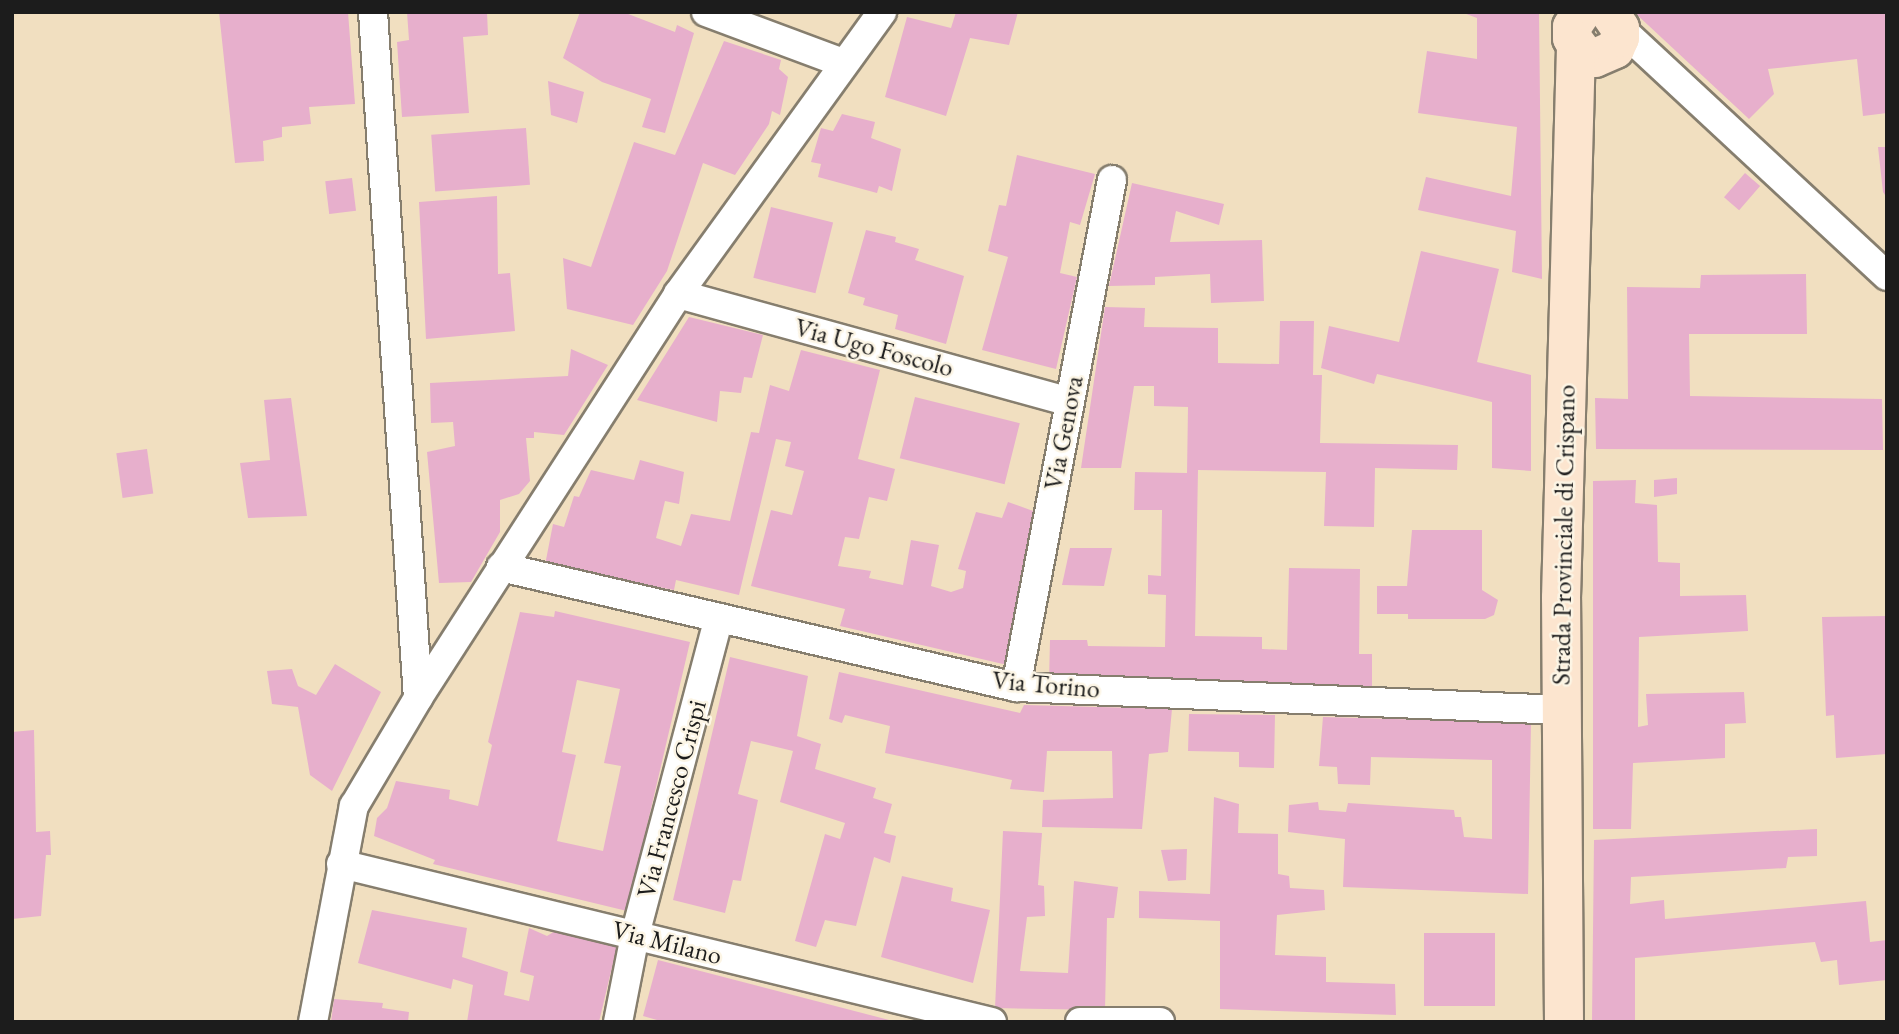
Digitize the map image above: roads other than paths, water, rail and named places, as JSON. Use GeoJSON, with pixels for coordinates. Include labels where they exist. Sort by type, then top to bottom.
{"type":"FeatureCollection","features":[{"type":"Feature","properties":{"kind":"street"},"geometry":{"type":"LineString","coordinates":[[373,12],[418,698]]}},
{"type":"Feature","properties":{"kind":"street"},"geometry":{"type":"LineString","coordinates":[[706,12],[843,63]]}},
{"type":"Feature","properties":{"kind":"street"},"geometry":{"type":"LineString","coordinates":[[313,1022],[341,864],[355,806],[418,698],[678,294],[882,12]]}},
{"type":"Feature","properties":{"kind":"street"},"geometry":{"type":"LineString","coordinates":[[1590,21],[1887,276]]}},
{"type":"Feature","properties":{"kind":"street","name":"Strada Provinciale di Crispano"},"geometry":{"type":"LineString","coordinates":[[1564,1022],[1562,710],[1590,21]]}},
{"type":"Feature","properties":{"kind":"street","name":"Via Genova"},"geometry":{"type":"LineString","coordinates":[[1016,687],[1112,180]]}},
{"type":"Feature","properties":{"kind":"street","name":"Via Ugo Foscolo"},"geometry":{"type":"LineString","coordinates":[[678,294],[1069,402]]}},
{"type":"Feature","properties":{"kind":"street","name":"Via Torino"},"geometry":{"type":"LineString","coordinates":[[501,567],[1016,687],[1562,710]]}},
{"type":"Feature","properties":{"kind":"street","name":"Via Francesco Crispi"},"geometry":{"type":"LineString","coordinates":[[618,1022],[635,935],[719,618]]}},
{"type":"Feature","properties":{"kind":"street","name":"Via Milano"},"geometry":{"type":"LineString","coordinates":[[341,864],[992,1022]]}},
{"type":"Feature","properties":{"kind":"street"},"geometry":{"type":"LineString","coordinates":[[1080,1022],[1160,1022]]}}]}
